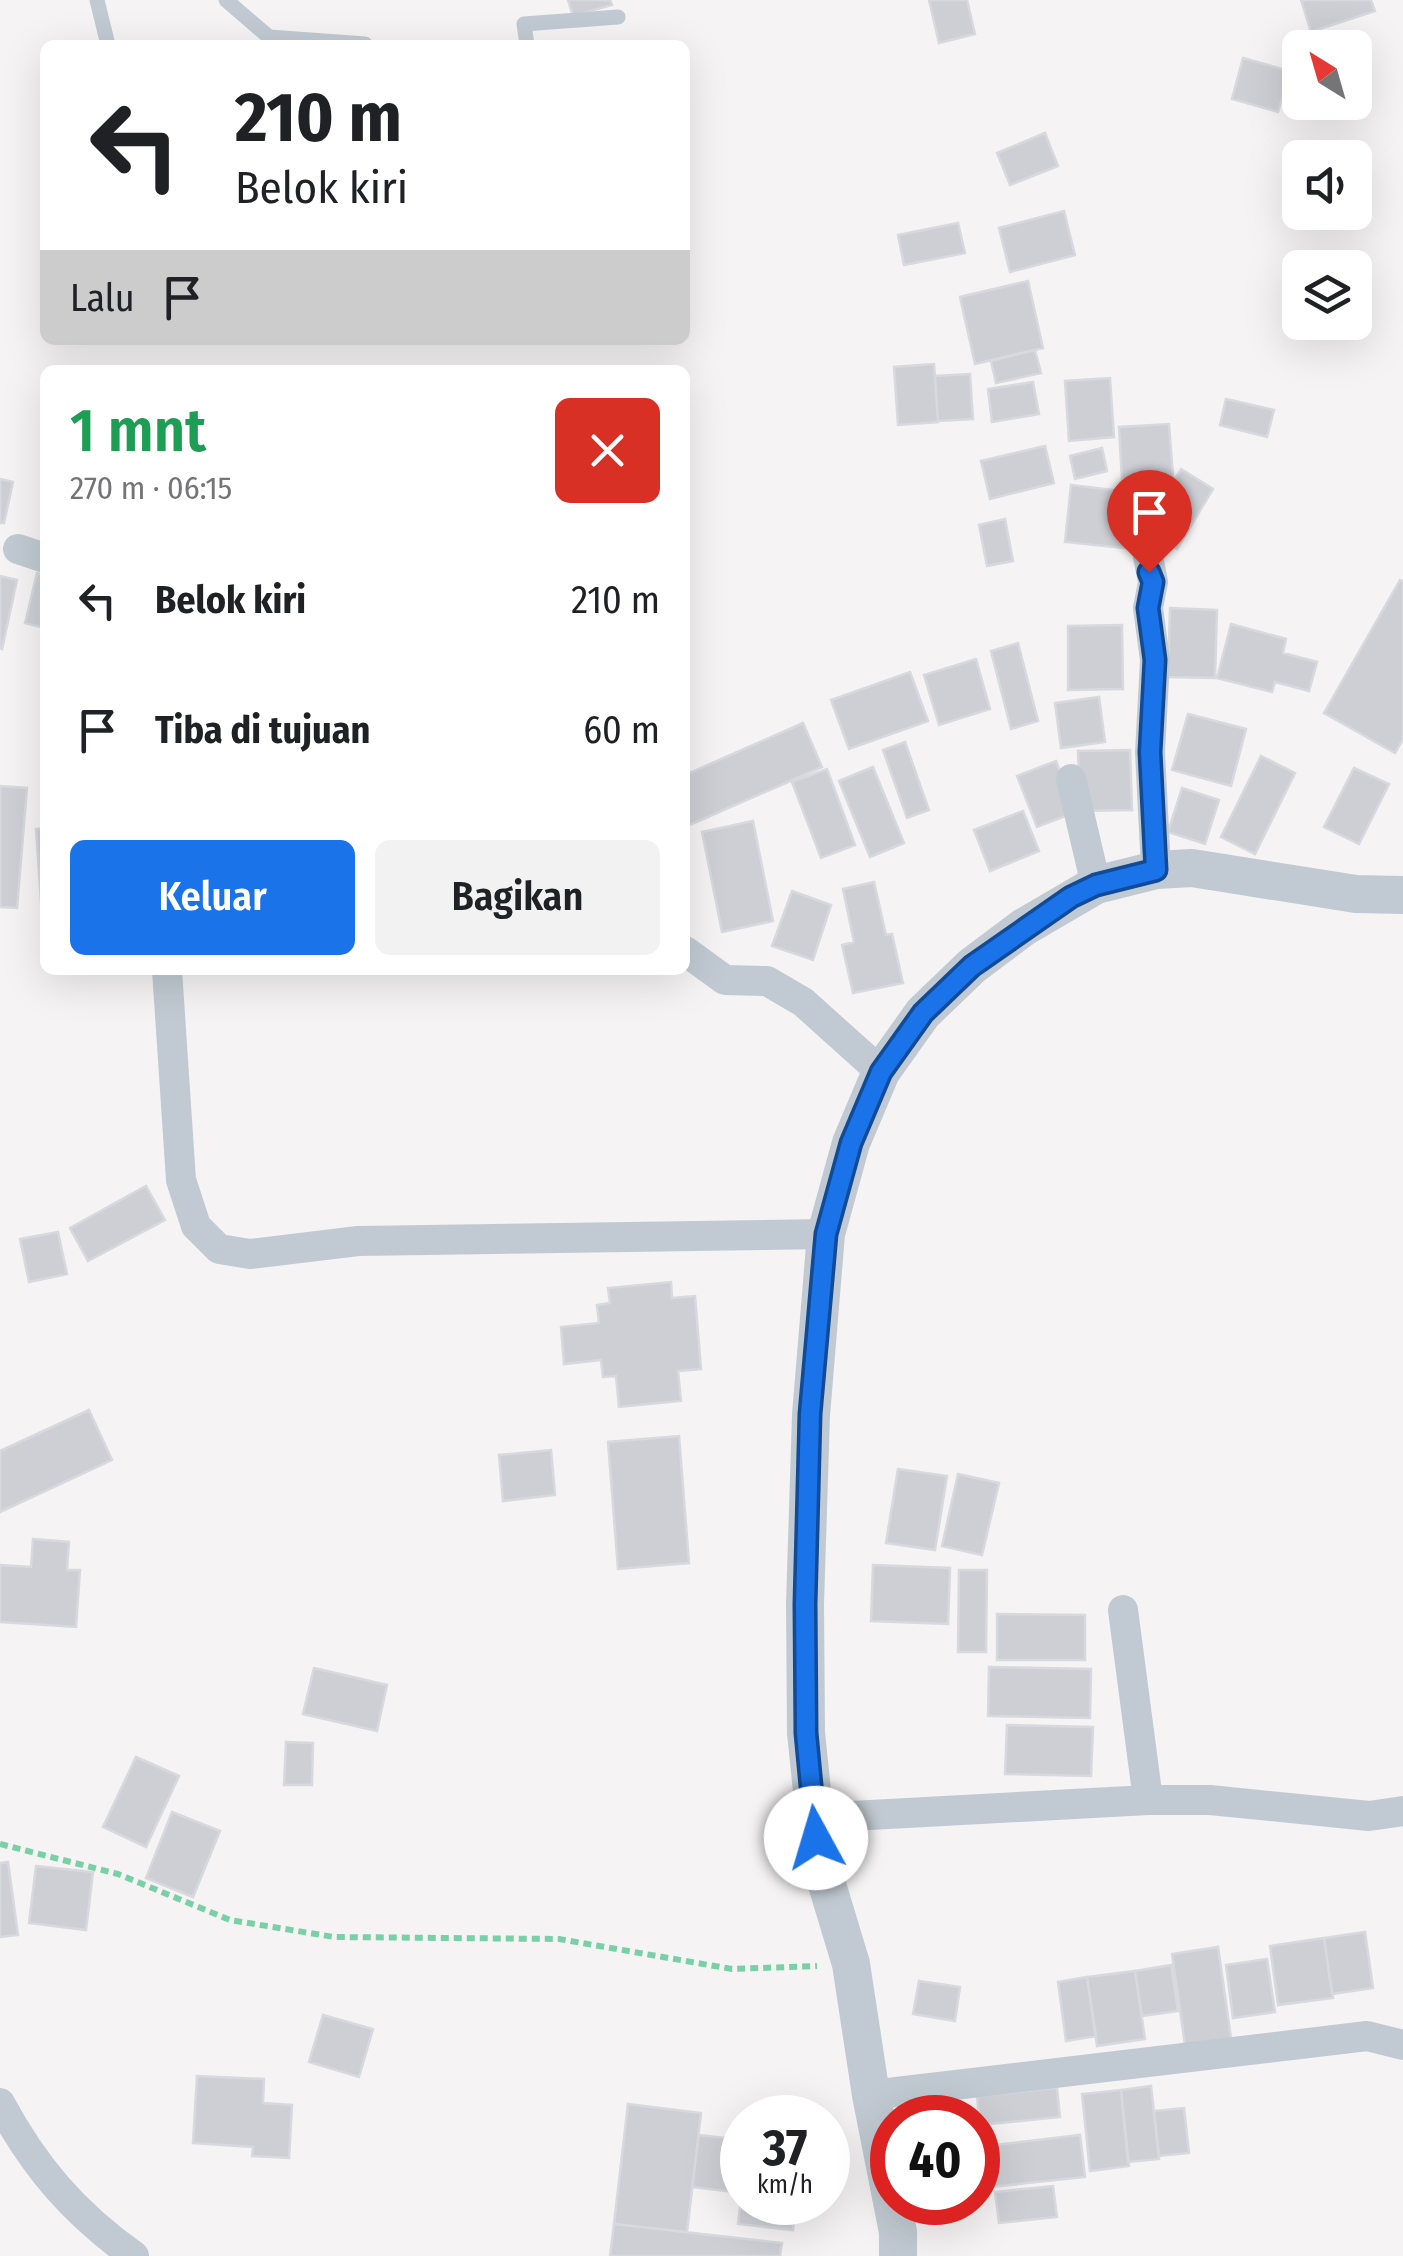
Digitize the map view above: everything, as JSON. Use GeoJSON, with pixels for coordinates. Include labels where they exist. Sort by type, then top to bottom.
{"type":"FeatureCollection","features":[{"type":"Feature","properties":{"kind":"street"},"geometry":{"type":"LineString","coordinates":[[1146,546],[1153,582],[1149,620],[1155,660],[1150,752],[1156,870]]}},
{"type":"Feature","properties":{"kind":"street"},"geometry":{"type":"LineString","coordinates":[[1070,779],[1096,885]]}},
{"type":"Feature","properties":{"kind":"street"},"geometry":{"type":"LineString","coordinates":[[872,2095],[851,1964],[819,1858],[806,1733],[805,1604],[810,1414],[826,1234],[851,1143],[881,1072],[923,1013],[972,966],[1024,927],[1096,885],[1156,870],[1192,868],[1356,894],[1403,895]]}},
{"type":"Feature","properties":{"kind":"street"},"geometry":{"type":"LineString","coordinates":[[690,955],[725,980],[767,981],[803,1002],[881,1072]]}},
{"type":"Feature","properties":{"kind":"street"},"geometry":{"type":"LineString","coordinates":[[168,975],[181,1180],[196,1226],[219,1250],[250,1254],[358,1241],[826,1234]]}},
{"type":"Feature","properties":{"kind":"street"},"geometry":{"type":"LineString","coordinates":[[1123,1610],[1148,1800]]}},
{"type":"Feature","properties":{"kind":"street"},"geometry":{"type":"LineString","coordinates":[[814,1818],[1148,1800],[1210,1800],[1369,1816],[1403,1811]]}},
{"type":"Feature","properties":{"kind":"street"},"geometry":{"type":"LineString","coordinates":[[880,2095],[1367,2036],[1403,2045]]}},
{"type":"Feature","properties":{"kind":"street"},"geometry":{"type":"LineString","coordinates":[[0,2103],[51,2184],[96,2229],[134,2256]]}},
{"type":"Feature","properties":{"kind":"street"},"geometry":{"type":"LineString","coordinates":[[897,2225],[898,2256]]}},
{"type":"Feature","properties":{"kind":"lane"},"geometry":{"type":"LineString","coordinates":[[98,0],[107,40]]}},
{"type":"Feature","properties":{"kind":"lane"},"geometry":{"type":"LineString","coordinates":[[226,0],[268,37],[310,40]]}},
{"type":"Feature","properties":{"kind":"lane"},"geometry":{"type":"LineString","coordinates":[[526,40],[524,24],[618,17]]}},
{"type":"Feature","properties":{"kind":"path"},"geometry":{"type":"LineString","coordinates":[[0,1844],[118,1874],[230,1920],[334,1937],[558,1938],[732,1969],[851,1964]]}},
{"type":"Feature","properties":{"kind":"building"},"geometry":{"type":"Polygon","coordinates":[[[568,0],[610,0],[612,5],[573,16],[568,0]]]}},
{"type":"Feature","properties":{"kind":"building"},"geometry":{"type":"Polygon","coordinates":[[[929,0],[967,0],[975,34],[939,43],[929,0]]]}},
{"type":"Feature","properties":{"kind":"building"},"geometry":{"type":"Polygon","coordinates":[[[1301,0],[1371,0],[1375,11],[1310,30],[1301,0]]]}},
{"type":"Feature","properties":{"kind":"building"},"geometry":{"type":"Polygon","coordinates":[[[1243,58],[1282,69],[1278,112],[1232,99],[1243,58]]]}},
{"type":"Feature","properties":{"kind":"building"},"geometry":{"type":"Polygon","coordinates":[[[1045,133],[1058,166],[1010,185],[997,153],[1045,133]]]}},
{"type":"Feature","properties":{"kind":"building"},"geometry":{"type":"Polygon","coordinates":[[[1064,211],[1075,255],[1010,272],[999,228],[1064,211]]]}},
{"type":"Feature","properties":{"kind":"building"},"geometry":{"type":"Polygon","coordinates":[[[958,223],[965,253],[904,265],[898,235],[958,223]]]}},
{"type":"Feature","properties":{"kind":"building"},"geometry":{"type":"Polygon","coordinates":[[[1028,281],[1043,348],[975,364],[960,297],[1028,281]]]}},
{"type":"Feature","properties":{"kind":"building"},"geometry":{"type":"Polygon","coordinates":[[[1035,350],[1041,373],[996,383],[991,361],[1035,350]]]}},
{"type":"Feature","properties":{"kind":"building"},"geometry":{"type":"Polygon","coordinates":[[[934,364],[938,422],[898,425],[894,367],[934,364]]]}},
{"type":"Feature","properties":{"kind":"building"},"geometry":{"type":"Polygon","coordinates":[[[970,374],[973,419],[938,421],[935,376],[970,374]]]}},
{"type":"Feature","properties":{"kind":"building"},"geometry":{"type":"Polygon","coordinates":[[[1110,378],[1114,437],[1069,441],[1065,381],[1110,378]]]}},
{"type":"Feature","properties":{"kind":"building"},"geometry":{"type":"Polygon","coordinates":[[[1033,382],[1039,414],[992,422],[988,389],[1033,382]]]}},
{"type":"Feature","properties":{"kind":"building"},"geometry":{"type":"Polygon","coordinates":[[[1226,399],[1274,410],[1267,437],[1220,425],[1226,399]]]}},
{"type":"Feature","properties":{"kind":"building"},"geometry":{"type":"Polygon","coordinates":[[[1169,424],[1173,477],[1122,480],[1119,427],[1169,424]]]}},
{"type":"Feature","properties":{"kind":"building"},"geometry":{"type":"Polygon","coordinates":[[[1045,446],[1054,483],[990,499],[981,461],[1045,446]]]}},
{"type":"Feature","properties":{"kind":"building"},"geometry":{"type":"Polygon","coordinates":[[[1102,448],[1107,471],[1075,479],[1070,456],[1102,448]]]}},
{"type":"Feature","properties":{"kind":"building"},"geometry":{"type":"Polygon","coordinates":[[[1181,469],[1213,489],[1177,549],[1145,530],[1181,469]]]}},
{"type":"Feature","properties":{"kind":"building"},"geometry":{"type":"Polygon","coordinates":[[[0,479],[13,482],[4,523],[0,523],[0,479]]]}},
{"type":"Feature","properties":{"kind":"building"},"geometry":{"type":"Polygon","coordinates":[[[1071,485],[1139,493],[1133,549],[1065,542],[1071,485]]]}},
{"type":"Feature","properties":{"kind":"building"},"geometry":{"type":"Polygon","coordinates":[[[1005,519],[1013,561],[987,566],[979,525],[1005,519]]]}},
{"type":"Feature","properties":{"kind":"building"},"geometry":{"type":"Polygon","coordinates":[[[37,573],[40,574],[40,627],[25,623],[37,573]]]}},
{"type":"Feature","properties":{"kind":"building"},"geometry":{"type":"Polygon","coordinates":[[[0,576],[17,580],[2,649],[0,648],[0,576]]]}},
{"type":"Feature","properties":{"kind":"building"},"geometry":{"type":"Polygon","coordinates":[[[1400,580],[1403,739],[1395,753],[1324,713],[1400,580]]]}},
{"type":"Feature","properties":{"kind":"building"},"geometry":{"type":"Polygon","coordinates":[[[1170,608],[1217,610],[1215,678],[1168,677],[1170,608]]]}},
{"type":"Feature","properties":{"kind":"building"},"geometry":{"type":"Polygon","coordinates":[[[1231,624],[1286,639],[1283,653],[1317,662],[1309,691],[1275,682],[1272,692],[1217,678],[1231,624]]]}},
{"type":"Feature","properties":{"kind":"building"},"geometry":{"type":"Polygon","coordinates":[[[1122,625],[1123,689],[1068,690],[1068,626],[1122,625]]]}},
{"type":"Feature","properties":{"kind":"building"},"geometry":{"type":"Polygon","coordinates":[[[1018,643],[1038,721],[1011,729],[991,651],[1018,643]]]}},
{"type":"Feature","properties":{"kind":"building"},"geometry":{"type":"Polygon","coordinates":[[[976,659],[990,709],[939,725],[924,675],[976,659]]]}},
{"type":"Feature","properties":{"kind":"building"},"geometry":{"type":"Polygon","coordinates":[[[910,672],[928,721],[849,749],[831,700],[910,672]]]}},
{"type":"Feature","properties":{"kind":"building"},"geometry":{"type":"Polygon","coordinates":[[[1099,697],[1105,742],[1061,748],[1055,703],[1099,697]]]}},
{"type":"Feature","properties":{"kind":"building"},"geometry":{"type":"Polygon","coordinates":[[[1188,714],[1246,729],[1231,786],[1172,770],[1188,714]]]}},
{"type":"Feature","properties":{"kind":"building"},"geometry":{"type":"Polygon","coordinates":[[[803,723],[822,767],[690,825],[690,773],[803,723]]]}},
{"type":"Feature","properties":{"kind":"building"},"geometry":{"type":"Polygon","coordinates":[[[905,742],[929,810],[907,818],[883,750],[905,742]]]}},
{"type":"Feature","properties":{"kind":"building"},"geometry":{"type":"Polygon","coordinates":[[[1130,750],[1132,810],[1080,811],[1078,751],[1130,750]]]}},
{"type":"Feature","properties":{"kind":"building"},"geometry":{"type":"Polygon","coordinates":[[[1261,756],[1295,773],[1255,854],[1221,837],[1261,756]]]}},
{"type":"Feature","properties":{"kind":"building"},"geometry":{"type":"Polygon","coordinates":[[[1056,761],[1076,812],[1037,827],[1017,776],[1056,761]]]}},
{"type":"Feature","properties":{"kind":"building"},"geometry":{"type":"Polygon","coordinates":[[[873,767],[904,843],[870,857],[839,781],[873,767]]]}},
{"type":"Feature","properties":{"kind":"building"},"geometry":{"type":"Polygon","coordinates":[[[1354,768],[1389,784],[1359,844],[1324,827],[1354,768]]]}},
{"type":"Feature","properties":{"kind":"building"},"geometry":{"type":"Polygon","coordinates":[[[827,769],[855,845],[821,858],[792,782],[827,769]]]}},
{"type":"Feature","properties":{"kind":"building"},"geometry":{"type":"Polygon","coordinates":[[[0,786],[27,788],[17,908],[0,907],[0,786]]]}},
{"type":"Feature","properties":{"kind":"building"},"geometry":{"type":"Polygon","coordinates":[[[1182,788],[1219,800],[1205,844],[1168,832],[1182,788]]]}},
{"type":"Feature","properties":{"kind":"building"},"geometry":{"type":"Polygon","coordinates":[[[1023,811],[1039,851],[990,871],[974,830],[1023,811]]]}},
{"type":"Feature","properties":{"kind":"building"},"geometry":{"type":"Polygon","coordinates":[[[753,821],[773,921],[722,932],[702,832],[753,821]]]}},
{"type":"Feature","properties":{"kind":"building"},"geometry":{"type":"Polygon","coordinates":[[[36,829],[40,829],[40,887],[36,829]]]}},
{"type":"Feature","properties":{"kind":"building"},"geometry":{"type":"Polygon","coordinates":[[[874,882],[886,935],[892,934],[903,983],[853,993],[842,945],[854,942],[843,889],[874,882]]]}},
{"type":"Feature","properties":{"kind":"building"},"geometry":{"type":"Polygon","coordinates":[[[792,891],[831,905],[813,960],[772,946],[792,891]]]}},
{"type":"Feature","properties":{"kind":"building"},"geometry":{"type":"Polygon","coordinates":[[[146,1186],[165,1220],[88,1261],[70,1228],[146,1186]]]}},
{"type":"Feature","properties":{"kind":"building"},"geometry":{"type":"Polygon","coordinates":[[[58,1232],[67,1274],[29,1282],[20,1239],[58,1232]]]}},
{"type":"Feature","properties":{"kind":"building"},"geometry":{"type":"Polygon","coordinates":[[[671,1282],[672,1298],[695,1296],[701,1369],[678,1371],[681,1401],[619,1407],[616,1376],[603,1377],[601,1360],[564,1364],[561,1327],[599,1323],[597,1305],[610,1303],[608,1288],[671,1282]]]}},
{"type":"Feature","properties":{"kind":"building"},"geometry":{"type":"Polygon","coordinates":[[[89,1410],[112,1460],[0,1512],[0,1451],[89,1410]]]}},
{"type":"Feature","properties":{"kind":"building"},"geometry":{"type":"Polygon","coordinates":[[[679,1436],[689,1563],[618,1569],[608,1442],[679,1436]]]}},
{"type":"Feature","properties":{"kind":"building"},"geometry":{"type":"Polygon","coordinates":[[[551,1450],[555,1495],[503,1501],[499,1455],[551,1450]]]}},
{"type":"Feature","properties":{"kind":"building"},"geometry":{"type":"Polygon","coordinates":[[[898,1469],[947,1476],[935,1550],[886,1543],[898,1469]]]}},
{"type":"Feature","properties":{"kind":"building"},"geometry":{"type":"Polygon","coordinates":[[[958,1474],[999,1483],[982,1555],[942,1546],[958,1474]]]}},
{"type":"Feature","properties":{"kind":"building"},"geometry":{"type":"Polygon","coordinates":[[[33,1539],[69,1542],[67,1570],[80,1570],[76,1627],[0,1622],[0,1565],[31,1567],[33,1539]]]}},
{"type":"Feature","properties":{"kind":"building"},"geometry":{"type":"Polygon","coordinates":[[[873,1565],[950,1568],[948,1624],[871,1621],[873,1565]]]}},
{"type":"Feature","properties":{"kind":"building"},"geometry":{"type":"Polygon","coordinates":[[[959,1570],[987,1570],[986,1652],[958,1652],[959,1570]]]}},
{"type":"Feature","properties":{"kind":"building"},"geometry":{"type":"Polygon","coordinates":[[[997,1614],[1085,1615],[1085,1660],[997,1660],[997,1614]]]}},
{"type":"Feature","properties":{"kind":"building"},"geometry":{"type":"Polygon","coordinates":[[[989,1667],[1091,1669],[1090,1718],[988,1716],[989,1667]]]}},
{"type":"Feature","properties":{"kind":"building"},"geometry":{"type":"Polygon","coordinates":[[[314,1668],[387,1685],[377,1731],[303,1714],[314,1668]]]}},
{"type":"Feature","properties":{"kind":"building"},"geometry":{"type":"Polygon","coordinates":[[[1007,1725],[1093,1727],[1091,1776],[1005,1774],[1007,1725]]]}},
{"type":"Feature","properties":{"kind":"building"},"geometry":{"type":"Polygon","coordinates":[[[286,1742],[313,1743],[312,1785],[284,1785],[286,1742]]]}},
{"type":"Feature","properties":{"kind":"building"},"geometry":{"type":"Polygon","coordinates":[[[136,1757],[179,1776],[146,1847],[103,1827],[136,1757]]]}},
{"type":"Feature","properties":{"kind":"building"},"geometry":{"type":"Polygon","coordinates":[[[172,1812],[220,1831],[193,1897],[146,1878],[172,1812]]]}},
{"type":"Feature","properties":{"kind":"building"},"geometry":{"type":"Polygon","coordinates":[[[8,1862],[18,1935],[0,1937],[0,1863],[8,1862]]]}},
{"type":"Feature","properties":{"kind":"building"},"geometry":{"type":"Polygon","coordinates":[[[36,1866],[93,1872],[86,1930],[29,1923],[36,1866]]]}},
{"type":"Feature","properties":{"kind":"building"},"geometry":{"type":"Polygon","coordinates":[[[1365,1932],[1373,1988],[1332,1994],[1324,1938],[1365,1932]]]}},
{"type":"Feature","properties":{"kind":"building"},"geometry":{"type":"Polygon","coordinates":[[[1324,1938],[1333,1998],[1278,2005],[1270,1946],[1324,1938]]]}},
{"type":"Feature","properties":{"kind":"building"},"geometry":{"type":"Polygon","coordinates":[[[1218,1947],[1232,2045],[1186,2052],[1172,1954],[1218,1947]]]}},
{"type":"Feature","properties":{"kind":"building"},"geometry":{"type":"Polygon","coordinates":[[[1267,1959],[1275,2012],[1233,2018],[1226,1965],[1267,1959]]]}},
{"type":"Feature","properties":{"kind":"building"},"geometry":{"type":"Polygon","coordinates":[[[1171,1965],[1178,2011],[1142,2016],[1135,1971],[1171,1965]]]}},
{"type":"Feature","properties":{"kind":"building"},"geometry":{"type":"Polygon","coordinates":[[[1135,1971],[1145,2039],[1097,2046],[1087,1977],[1135,1971]]]}},
{"type":"Feature","properties":{"kind":"building"},"geometry":{"type":"Polygon","coordinates":[[[1087,1977],[1096,2036],[1066,2041],[1058,1982],[1087,1977]]]}},
{"type":"Feature","properties":{"kind":"building"},"geometry":{"type":"Polygon","coordinates":[[[919,1981],[960,1987],[955,2021],[913,2014],[919,1981]]]}},
{"type":"Feature","properties":{"kind":"building"},"geometry":{"type":"Polygon","coordinates":[[[323,2015],[373,2029],[359,2077],[309,2062],[323,2015]]]}},
{"type":"Feature","properties":{"kind":"building"},"geometry":{"type":"Polygon","coordinates":[[[197,2076],[264,2079],[263,2103],[292,2105],[289,2158],[252,2156],[253,2147],[193,2143],[197,2076]]]}},
{"type":"Feature","properties":{"kind":"building"},"geometry":{"type":"Polygon","coordinates":[[[1151,2086],[1159,2159],[1128,2162],[1121,2090],[1151,2086]]]}},
{"type":"Feature","properties":{"kind":"building"},"geometry":{"type":"Polygon","coordinates":[[[1057,2088],[1060,2117],[1000,2123],[1000,2095],[987,2095],[1057,2088]]]}},
{"type":"Feature","properties":{"kind":"building"},"geometry":{"type":"Polygon","coordinates":[[[1121,2090],[1129,2166],[1090,2171],[1082,2094],[1121,2090]]]}},
{"type":"Feature","properties":{"kind":"building"},"geometry":{"type":"Polygon","coordinates":[[[628,2104],[701,2113],[687,2232],[614,2224],[628,2104]]]}},
{"type":"Feature","properties":{"kind":"building"},"geometry":{"type":"Polygon","coordinates":[[[1184,2108],[1189,2153],[1159,2156],[1154,2111],[1184,2108]]]}},
{"type":"Feature","properties":{"kind":"building"},"geometry":{"type":"Polygon","coordinates":[[[699,2135],[720,2137],[720,2190],[692,2187],[699,2135]]]}},
{"type":"Feature","properties":{"kind":"building"},"geometry":{"type":"Polygon","coordinates":[[[1080,2135],[1085,2177],[1000,2186],[1000,2144],[1080,2135]]]}},
{"type":"Feature","properties":{"kind":"building"},"geometry":{"type":"Polygon","coordinates":[[[1053,2186],[1057,2217],[1000,2223],[1000,2191],[1053,2186]]]}},
{"type":"Feature","properties":{"kind":"building"},"geometry":{"type":"Polygon","coordinates":[[[614,2224],[782,2243],[780,2256],[610,2256],[614,2224]]]}},
{"type":"Feature","properties":{"kind":"building"},"geometry":{"type":"Polygon","coordinates":[[[747,2225],[794,2225],[793,2230],[747,2225]]]}},
{"type":"Feature","properties":{"kind":"route"},"geometry":{"type":"LineString","coordinates":[[816,1838],[806,1733],[805,1604],[810,1414],[826,1234],[851,1143],[881,1072],[923,1013],[972,966],[1071,897],[1096,885],[1156,870],[1150,752],[1155,660],[1148,608],[1153,582],[1149,572]]}}]}
